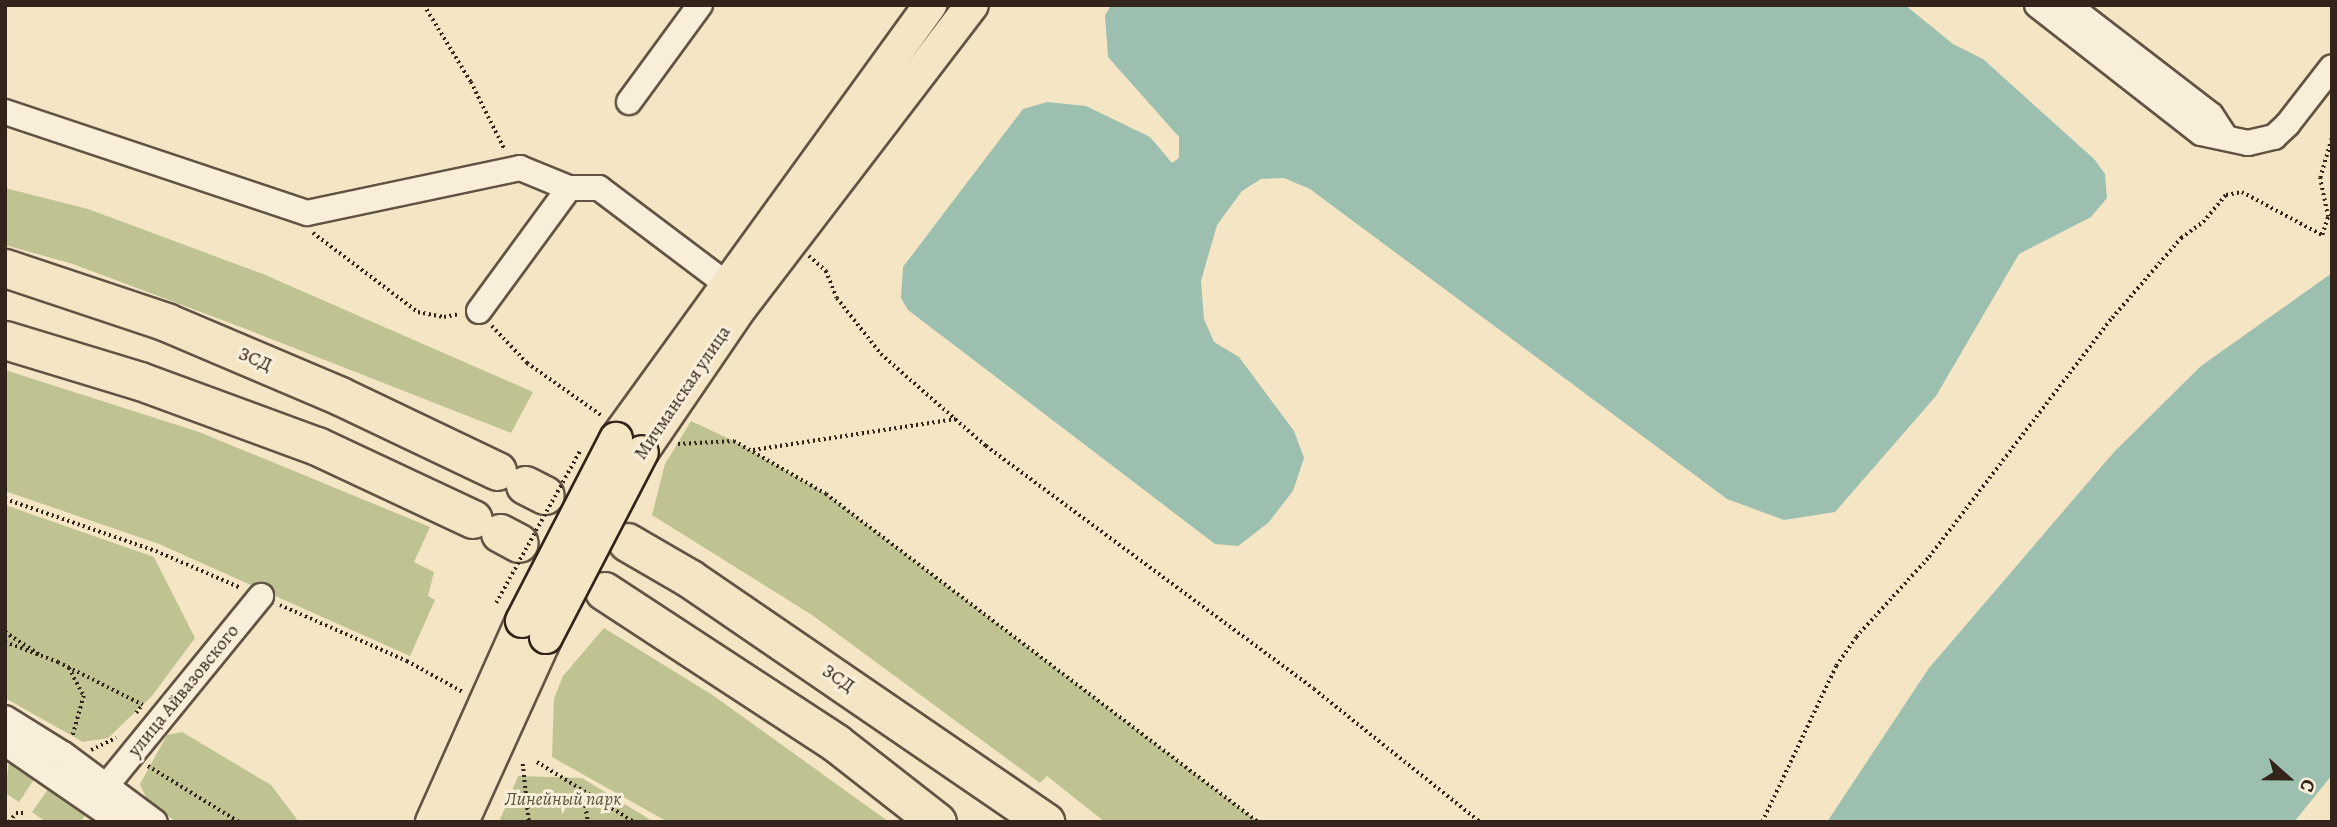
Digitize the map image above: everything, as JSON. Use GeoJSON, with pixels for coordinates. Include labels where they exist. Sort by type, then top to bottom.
{"type":"FeatureCollection","features":[{"type":"Feature","properties":{"kind":"highway","name":"ЗСД"},"geometry":{"type":"LineString","coordinates":[[5,268],[166,322],[340,396],[522,483]]}},
{"type":"Feature","properties":{"kind":"highway"},"geometry":{"type":"LineString","coordinates":[[5,340],[140,381],[317,446],[497,532]]}},
{"type":"Feature","properties":{"kind":"highway","name":"ЗСД"},"geometry":{"type":"LineString","coordinates":[[627,542],[700,585],[1046,822]]}},
{"type":"Feature","properties":{"kind":"highway"},"geometry":{"type":"LineString","coordinates":[[604,591],[836,743],[937,822]]}},
{"type":"Feature","properties":{"kind":"main road","name":"Мичманская улица"},"geometry":{"type":"LineString","coordinates":[[432,822],[632,438],[725,283],[930,5]]}},
{"type":"Feature","properties":{"kind":"main road","name":"Мичманская улица"},"geometry":{"type":"LineString","coordinates":[[632,438],[747,298],[972,5]]}},
{"type":"Feature","properties":{"kind":"main road","name":"Мичманская улица"},"geometry":{"type":"LineString","coordinates":[[462,822],[534,629]]}},
{"type":"Feature","properties":{"kind":"street"},"geometry":{"type":"LineString","coordinates":[[629,103],[700,5]]}},
{"type":"Feature","properties":{"kind":"street"},"geometry":{"type":"LineString","coordinates":[[2037,5],[2201,132],[2248,143],[2274,136],[2332,67]]}},
{"type":"Feature","properties":{"kind":"street"},"geometry":{"type":"LineString","coordinates":[[2068,5],[2211,115],[2226,138]]}},
{"type":"Feature","properties":{"kind":"street"},"geometry":{"type":"LineString","coordinates":[[5,112],[307,213],[520,168],[569,188],[598,188],[725,283]]}},
{"type":"Feature","properties":{"kind":"street"},"geometry":{"type":"LineString","coordinates":[[479,311],[569,188]]}},
{"type":"Feature","properties":{"kind":"street","name":"улица Айвазовского"},"geometry":{"type":"LineString","coordinates":[[100,794],[127,744],[164,716],[261,596]]}},
{"type":"Feature","properties":{"kind":"street"},"geometry":{"type":"LineString","coordinates":[[5,718],[100,794],[120,816],[155,822]]}},
{"type":"Feature","properties":{"kind":"street"},"geometry":{"type":"LineString","coordinates":[[5,743],[100,794]]}},
{"type":"Feature","properties":{"kind":"path"},"geometry":{"type":"LineString","coordinates":[[424,5],[471,82],[506,154],[520,168]]}},
{"type":"Feature","properties":{"kind":"path"},"geometry":{"type":"LineString","coordinates":[[1762,822],[1836,666],[1856,637],[1928,556],[2112,318],[2181,238],[2203,222],[2227,195],[2242,192],[2322,235],[2328,217],[2320,178],[2332,137]]}},
{"type":"Feature","properties":{"kind":"path"},"geometry":{"type":"LineString","coordinates":[[307,213],[307,229],[418,312],[444,317],[479,311],[527,363],[632,438],[734,441],[826,494],[1258,822]]}},
{"type":"Feature","properties":{"kind":"path"},"geometry":{"type":"LineString","coordinates":[[804,251],[826,271],[837,298],[881,354],[956,419],[1314,689],[1480,822]]}},
{"type":"Feature","properties":{"kind":"path"},"geometry":{"type":"LineString","coordinates":[[751,450],[956,419]]}},
{"type":"Feature","properties":{"kind":"path"},"geometry":{"type":"LineString","coordinates":[[496,603],[582,449]]}},
{"type":"Feature","properties":{"kind":"path"},"geometry":{"type":"LineString","coordinates":[[5,632],[48,660]]}},
{"type":"Feature","properties":{"kind":"path"},"geometry":{"type":"LineString","coordinates":[[5,642],[69,668],[164,716]]}},
{"type":"Feature","properties":{"kind":"path"},"geometry":{"type":"LineString","coordinates":[[68,746],[84,696],[69,668]]}},
{"type":"Feature","properties":{"kind":"path"},"geometry":{"type":"LineString","coordinates":[[134,715],[142,705]]}},
{"type":"Feature","properties":{"kind":"path"},"geometry":{"type":"LineString","coordinates":[[79,748],[127,744],[149,767],[239,822]]}},
{"type":"Feature","properties":{"kind":"path"},"geometry":{"type":"LineString","coordinates":[[537,762],[634,822]]}},
{"type":"Feature","properties":{"kind":"path"},"geometry":{"type":"LineString","coordinates":[[523,764],[529,822]]}},
{"type":"Feature","properties":{"kind":"path"},"geometry":{"type":"LineString","coordinates":[[583,790],[589,822]]}},
{"type":"Feature","properties":{"kind":"path"},"geometry":{"type":"LineString","coordinates":[[9,822],[16,813],[23,813]]}},
{"type":"Feature","properties":{"kind":"green space"},"geometry":{"type":"Polygon","coordinates":[[[5,188],[88,209],[263,274],[533,392],[511,433],[73,264],[5,245],[5,188]]]}},
{"type":"Feature","properties":{"kind":"green space"},"geometry":{"type":"Polygon","coordinates":[[[5,370],[199,432],[430,527],[414,562],[434,572],[428,596],[435,600],[410,656],[159,544],[5,491],[5,370]]]}},
{"type":"Feature","properties":{"kind":"green space"},"geometry":{"type":"Polygon","coordinates":[[[691,421],[734,441],[826,494],[1258,822],[1105,822],[1047,776],[1040,783],[812,615],[652,515],[665,464],[691,421]]]}},
{"type":"Feature","properties":{"kind":"green space"},"geometry":{"type":"Polygon","coordinates":[[[5,505],[154,557],[195,638],[152,696],[108,738],[83,742],[5,698],[5,505]]]}},
{"type":"Feature","properties":{"kind":"green space"},"geometry":{"type":"Polygon","coordinates":[[[604,628],[714,696],[889,822],[668,822],[552,757],[554,699],[563,676],[604,628]]]}},
{"type":"Feature","properties":{"kind":"green space"},"geometry":{"type":"Polygon","coordinates":[[[182,732],[271,785],[299,822],[176,822],[147,800],[140,784],[167,735],[182,732]]]}},
{"type":"Feature","properties":{"kind":"green space"},"geometry":{"type":"Polygon","coordinates":[[[9,761],[35,778],[19,802],[5,793],[9,761]]]}},
{"type":"Feature","properties":{"kind":"green space","name":"Линейный парк"},"geometry":{"type":"Polygon","coordinates":[[[518,776],[582,778],[654,822],[499,822],[518,776]]]}},
{"type":"Feature","properties":{"kind":"green space"},"geometry":{"type":"Polygon","coordinates":[[[49,788],[86,815],[80,822],[46,822],[32,812],[49,788]]]}},
{"type":"Feature","properties":{"kind":"shaded area"},"geometry":{"type":"Polygon","coordinates":[[[1111,5],[1905,5],[1953,44],[1983,59],[2094,159],[2105,174],[2107,198],[2091,217],[2019,254],[1936,396],[1835,512],[1784,520],[1727,499],[1310,189],[1284,178],[1261,179],[1242,191],[1217,225],[1201,281],[1204,319],[1214,342],[1239,357],[1294,431],[1304,458],[1293,491],[1268,523],[1238,546],[1215,544],[908,310],[901,298],[903,267],[1023,109],[1047,102],[1086,106],[1150,137],[1172,163],[1179,158],[1179,137],[1108,57],[1105,16],[1111,5]]]}},
{"type":"Feature","properties":{"kind":"shaded area"},"geometry":{"type":"Polygon","coordinates":[[[2332,273],[2332,775],[2294,822],[1827,822],[1929,668],[2114,452],[2201,366],[2332,273]]]}}]}
